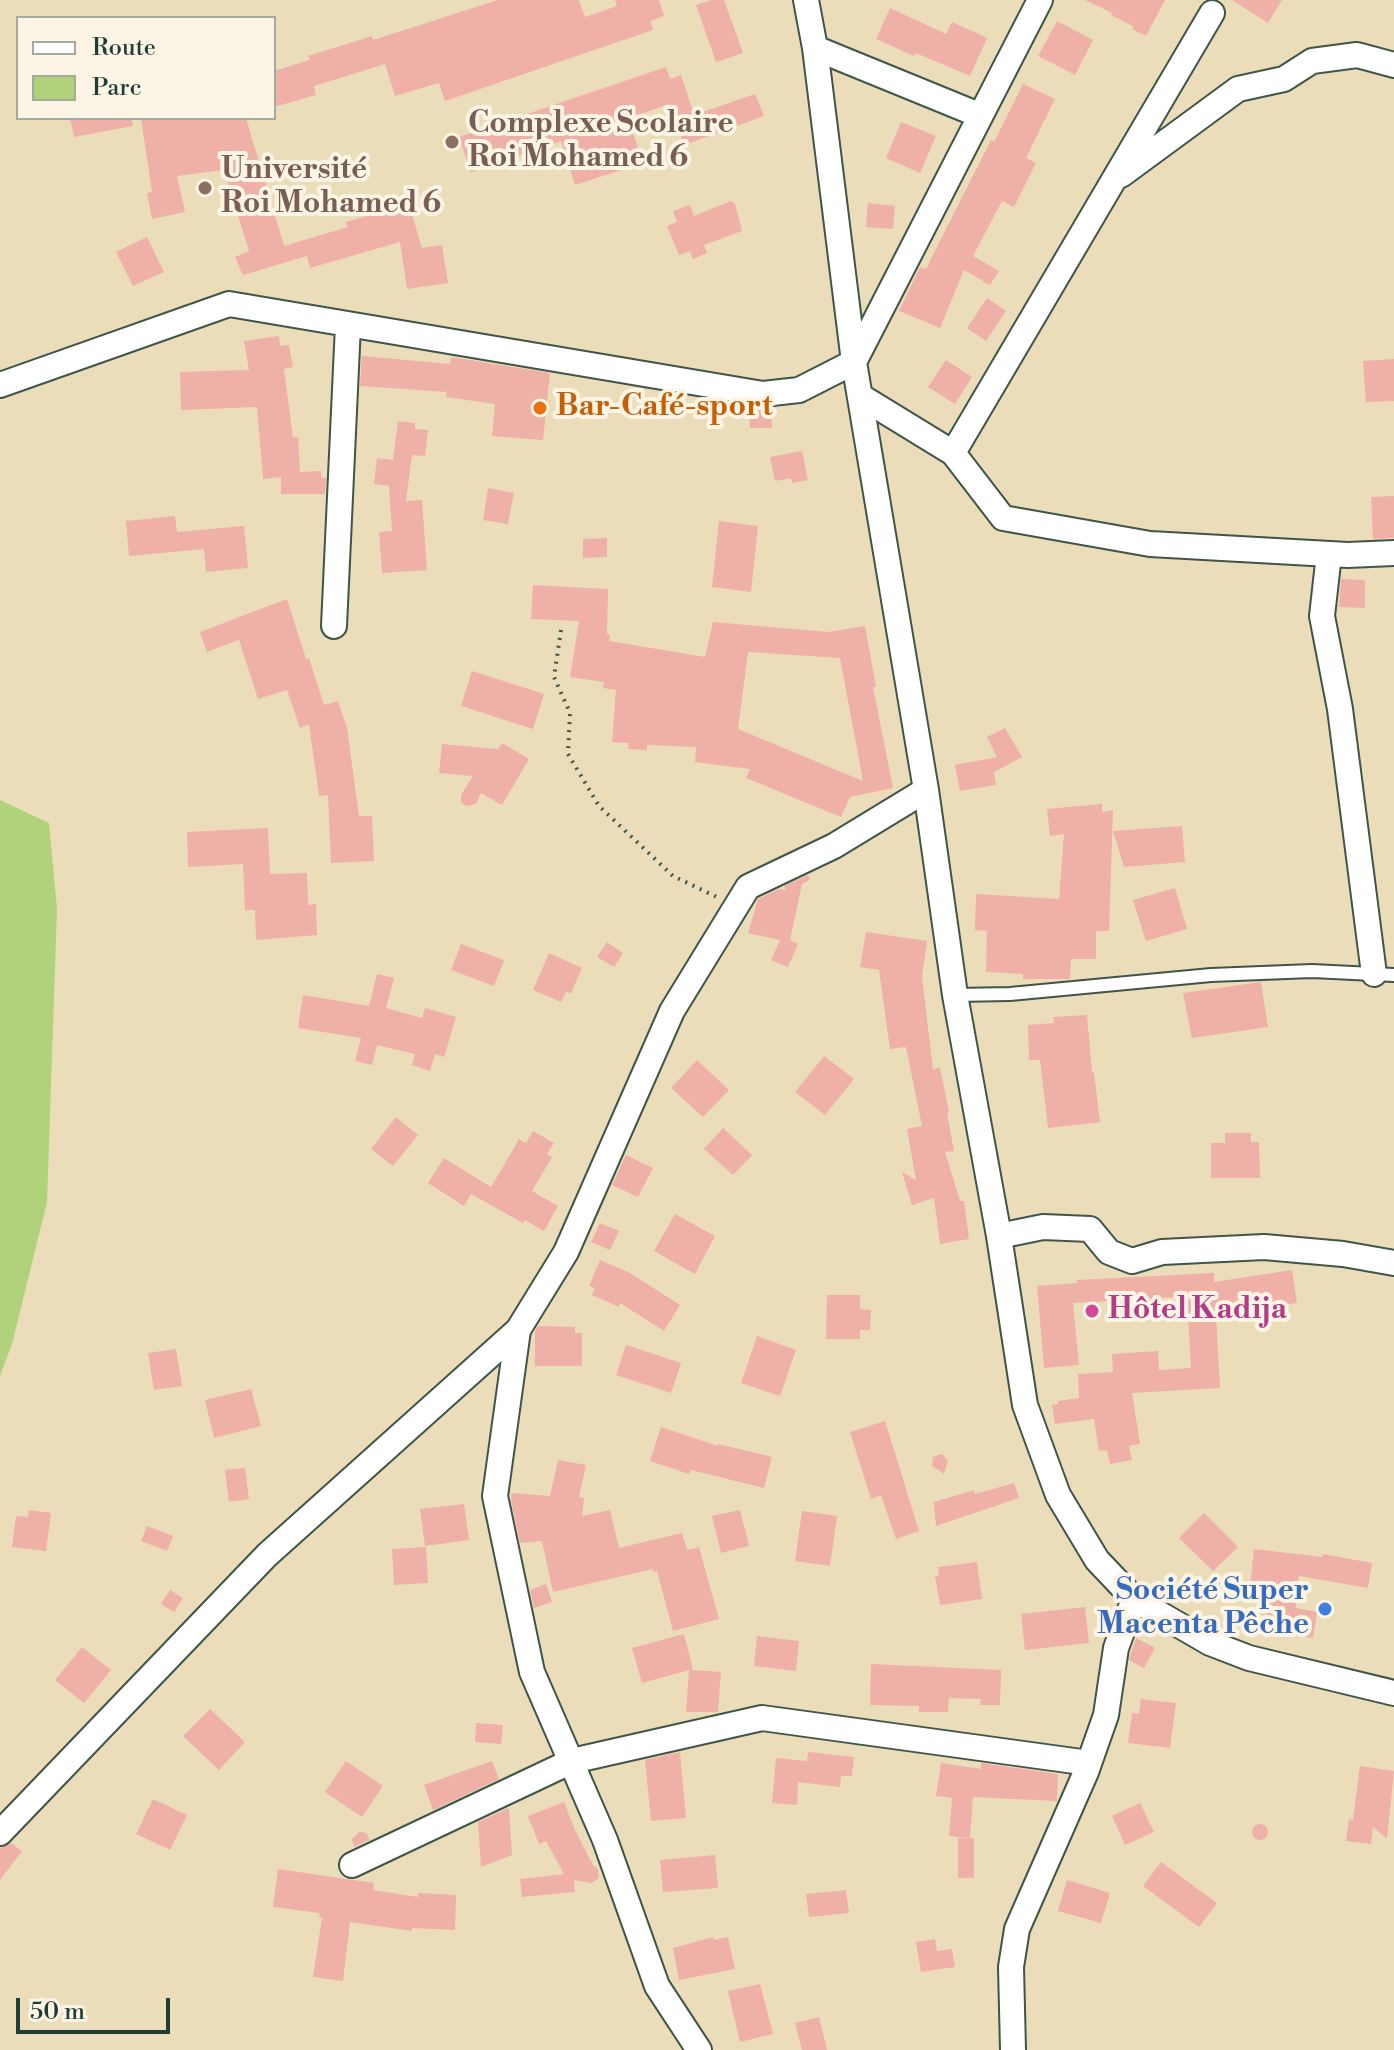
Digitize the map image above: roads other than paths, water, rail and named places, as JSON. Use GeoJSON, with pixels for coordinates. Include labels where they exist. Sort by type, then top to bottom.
{"type":"FeatureCollection","features":[{"type":"Feature","properties":{"kind":"street"},"geometry":{"type":"LineString","coordinates":[[806,0],[815,48],[854,362],[926,790],[955,995],[999,1236],[1025,1405],[1058,1495],[1097,1560],[1134,1599],[1210,1643],[1249,1658],[1394,1693]]}},
{"type":"Feature","properties":{"kind":"street"},"geometry":{"type":"LineString","coordinates":[[0,385],[229,304],[763,394],[799,390],[854,362],[1040,0]]}},
{"type":"Feature","properties":{"kind":"street"},"geometry":{"type":"LineString","coordinates":[[953,453],[1212,13]]}},
{"type":"Feature","properties":{"kind":"street"},"geometry":{"type":"LineString","coordinates":[[815,48],[979,115]]}},
{"type":"Feature","properties":{"kind":"street"},"geometry":{"type":"LineString","coordinates":[[1113,181],[1238,89],[1284,79],[1312,61],[1357,55],[1394,65]]}},
{"type":"Feature","properties":{"kind":"street"},"geometry":{"type":"LineString","coordinates":[[334,626],[348,325]]}},
{"type":"Feature","properties":{"kind":"street"},"geometry":{"type":"LineString","coordinates":[[860,396],[953,453],[1003,518],[1150,544],[1329,554],[1394,553]]}},
{"type":"Feature","properties":{"kind":"street"},"geometry":{"type":"LineString","coordinates":[[1329,554],[1322,616],[1384,975]]}},
{"type":"Feature","properties":{"kind":"street"},"geometry":{"type":"LineString","coordinates":[[0,1833],[267,1555],[518,1330],[566,1252],[672,1011],[748,887],[834,846],[926,790]]}},
{"type":"Feature","properties":{"kind":"street"},"geometry":{"type":"LineString","coordinates":[[999,1236],[1043,1227],[1090,1229],[1109,1252],[1132,1261],[1162,1252],[1264,1247],[1343,1254],[1394,1263]]}},
{"type":"Feature","properties":{"kind":"street"},"geometry":{"type":"LineString","coordinates":[[518,1330],[495,1496],[532,1672],[605,1840],[657,1986],[699,2050]]}},
{"type":"Feature","properties":{"kind":"street"},"geometry":{"type":"LineString","coordinates":[[1013,2050],[1011,1967],[1017,1929],[1089,1763],[1106,1715],[1116,1648],[1134,1599]]}},
{"type":"Feature","properties":{"kind":"street"},"geometry":{"type":"LineString","coordinates":[[352,1865],[572,1761],[762,1718],[1089,1763]]}},
{"type":"Feature","properties":{"kind":"lane"},"geometry":{"type":"LineString","coordinates":[[955,995],[1010,994],[1211,975],[1312,971],[1384,975]]}},
{"type":"Feature","properties":{"kind":"place","name":"Complexe Scolaire Roi Mohamed 6"},"geometry":{"type":"Point","coordinates":[452,142]}},
{"type":"Feature","properties":{"kind":"place","name":"Université Roi Mohamed 6"},"geometry":{"type":"Point","coordinates":[205,188]}},
{"type":"Feature","properties":{"kind":"place","name":"Bar-Café-sport"},"geometry":{"type":"Point","coordinates":[540,408]}},
{"type":"Feature","properties":{"kind":"place","name":"Hôtel Kadija"},"geometry":{"type":"Point","coordinates":[1092,1311]}},
{"type":"Feature","properties":{"kind":"place","name":"Société Super Macenta Pêche"},"geometry":{"type":"Point","coordinates":[1325,1609]}}]}
